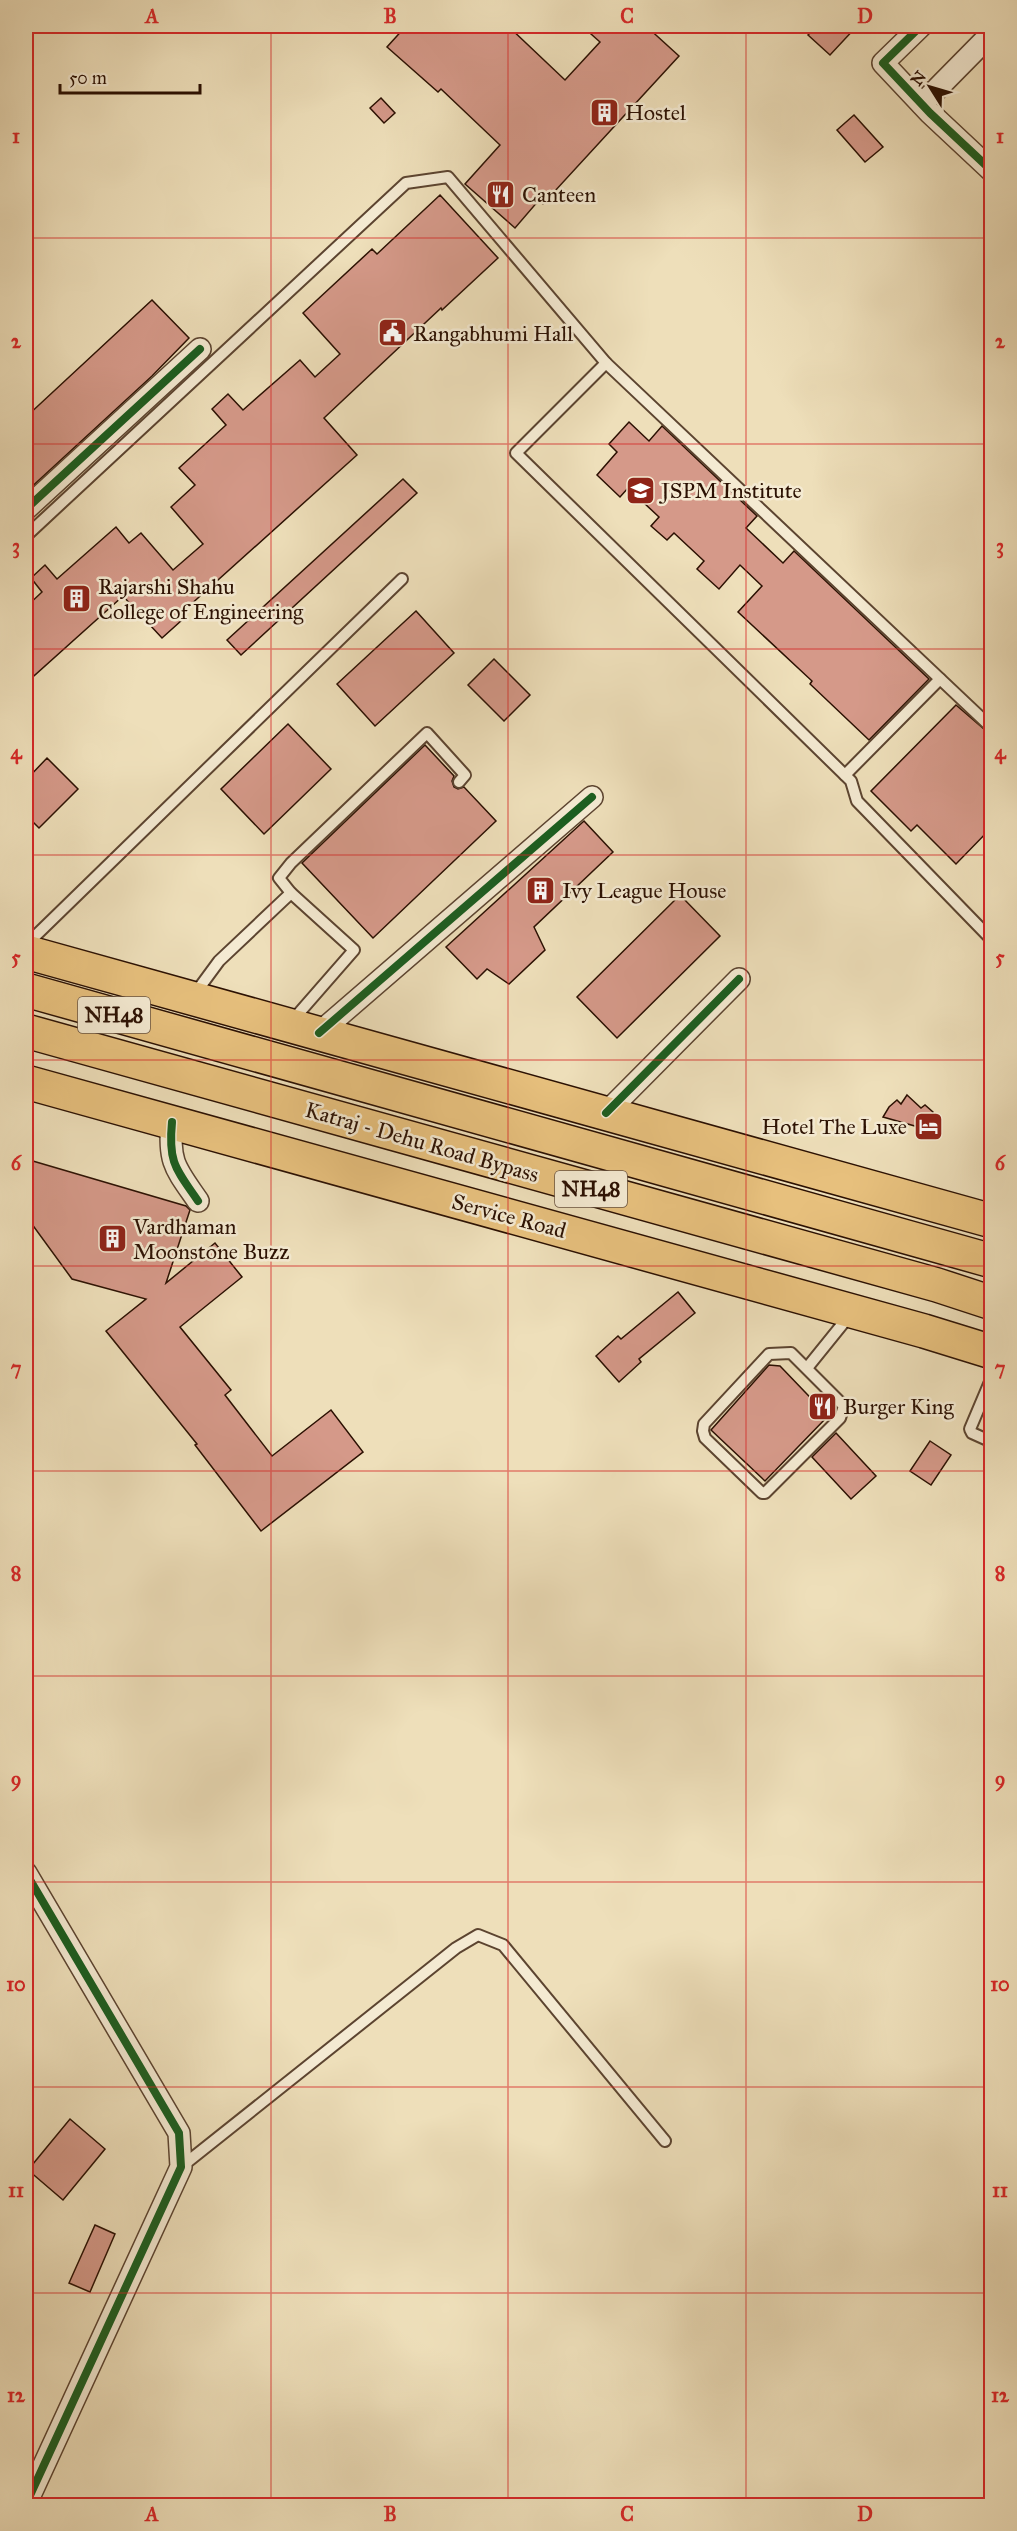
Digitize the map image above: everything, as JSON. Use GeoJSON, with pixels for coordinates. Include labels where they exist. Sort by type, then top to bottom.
{"type":"FeatureCollection","features":[{"type":"Feature","properties":{"kind":"main road"},"geometry":{"type":"LineString","coordinates":[[26,952],[992,1221]]}},
{"type":"Feature","properties":{"kind":"main road","name":"Katraj - Dehu Road Bypass"},"geometry":{"type":"LineString","coordinates":[[26,990],[992,1261]]}},
{"type":"Feature","properties":{"kind":"main road","name":"Katraj - Dehu Road Bypass"},"geometry":{"type":"LineString","coordinates":[[26,1031],[937,1285],[992,1303]]}},
{"type":"Feature","properties":{"kind":"main road","name":"Service Road"},"geometry":{"type":"LineString","coordinates":[[26,1082],[854,1311],[992,1352]]}},
{"type":"Feature","properties":{"kind":"street"},"geometry":{"type":"LineString","coordinates":[[921,26],[883,63],[992,171]]}},
{"type":"Feature","properties":{"kind":"street"},"geometry":{"type":"LineString","coordinates":[[922,104],[992,33]]}},
{"type":"Feature","properties":{"kind":"street"},"geometry":{"type":"LineString","coordinates":[[26,509],[200,349]]}},
{"type":"Feature","properties":{"kind":"street"},"geometry":{"type":"LineString","coordinates":[[309,1030],[592,797]]}},
{"type":"Feature","properties":{"kind":"street"},"geometry":{"type":"LineString","coordinates":[[606,1113],[739,979]]}},
{"type":"Feature","properties":{"kind":"street"},"geometry":{"type":"LineString","coordinates":[[172,1122],[170,1148],[172,1160],[198,1201]]}},
{"type":"Feature","properties":{"kind":"street"},"geometry":{"type":"LineString","coordinates":[[26,1873],[178,2133],[181,2167],[26,2504]]}},
{"type":"Feature","properties":{"kind":"lane"},"geometry":{"type":"LineString","coordinates":[[26,536],[406,183],[448,177],[606,363],[992,728]]}},
{"type":"Feature","properties":{"kind":"lane"},"geometry":{"type":"LineString","coordinates":[[606,363],[516,453],[846,775],[851,781],[857,801],[992,940]]}},
{"type":"Feature","properties":{"kind":"lane"},"geometry":{"type":"LineString","coordinates":[[26,945],[402,579]]}},
{"type":"Feature","properties":{"kind":"lane"},"geometry":{"type":"LineString","coordinates":[[846,775],[939,679]]}},
{"type":"Feature","properties":{"kind":"lane"},"geometry":{"type":"LineString","coordinates":[[309,1030],[299,1012],[354,950],[279,878],[291,863],[427,733],[465,775],[459,782]]}},
{"type":"Feature","properties":{"kind":"lane"},"geometry":{"type":"LineString","coordinates":[[192,998],[219,961],[291,892]]}},
{"type":"Feature","properties":{"kind":"lane"},"geometry":{"type":"LineString","coordinates":[[807,1368],[854,1311]]}},
{"type":"Feature","properties":{"kind":"lane"},"geometry":{"type":"LineString","coordinates":[[791,1353],[807,1368],[844,1406],[843,1412],[840,1418],[765,1493],[762,1493],[705,1438],[704,1424],[769,1354],[791,1353]]}},
{"type":"Feature","properties":{"kind":"lane"},"geometry":{"type":"LineString","coordinates":[[992,1377],[970,1429],[972,1433],[992,1442]]}},
{"type":"Feature","properties":{"kind":"lane"},"geometry":{"type":"LineString","coordinates":[[181,2167],[456,1948],[478,1935],[503,1945],[665,2141]]}},
{"type":"Feature","properties":{"kind":"building"},"geometry":{"type":"Polygon","coordinates":[[[406,26],[508,26],[565,80],[600,42],[582,26],[646,26],[679,56],[543,204],[539,200],[515,228],[465,184],[500,145],[441,89],[438,92],[387,47],[406,26]]]}},
{"type":"Feature","properties":{"kind":"building"},"geometry":{"type":"Polygon","coordinates":[[[817,26],[857,26],[830,55],[808,35],[817,26]]]}},
{"type":"Feature","properties":{"kind":"building"},"geometry":{"type":"Polygon","coordinates":[[[381,98],[395,113],[384,123],[370,108],[381,98]]]}},
{"type":"Feature","properties":{"kind":"building"},"geometry":{"type":"Polygon","coordinates":[[[854,115],[883,147],[865,162],[837,130],[854,115]]]}},
{"type":"Feature","properties":{"kind":"building"},"geometry":{"type":"Polygon","coordinates":[[[440,195],[498,258],[324,418],[357,455],[178,616],[182,620],[162,638],[123,596],[26,683],[26,607],[42,592],[31,578],[45,565],[57,579],[116,527],[129,543],[141,533],[173,570],[203,544],[171,507],[195,485],[179,468],[226,425],[212,409],[228,394],[243,410],[300,360],[315,377],[340,354],[303,313],[372,249],[377,254],[440,195]]]}},
{"type":"Feature","properties":{"kind":"building"},"geometry":{"type":"Polygon","coordinates":[[[152,300],[189,338],[152,376],[26,492],[26,417],[152,300]]]}},
{"type":"Feature","properties":{"kind":"building"},"geometry":{"type":"Polygon","coordinates":[[[629,422],[649,441],[662,426],[757,516],[746,528],[783,563],[794,551],[929,679],[869,740],[810,684],[812,681],[738,612],[762,586],[740,565],[719,589],[697,569],[704,561],[674,533],[667,540],[651,526],[659,517],[628,488],[620,497],[597,475],[617,452],[609,444],[629,422]]]}},
{"type":"Feature","properties":{"kind":"building"},"geometry":{"type":"Polygon","coordinates":[[[403,479],[417,493],[241,655],[227,640],[403,479]]]}},
{"type":"Feature","properties":{"kind":"building"},"geometry":{"type":"Polygon","coordinates":[[[416,611],[454,653],[375,726],[337,684],[416,611]]]}},
{"type":"Feature","properties":{"kind":"building"},"geometry":{"type":"Polygon","coordinates":[[[494,659],[530,695],[504,721],[468,685],[494,659]]]}},
{"type":"Feature","properties":{"kind":"building"},"geometry":{"type":"Polygon","coordinates":[[[956,705],[992,736],[992,827],[956,864],[917,825],[911,831],[871,791],[956,705]]]}},
{"type":"Feature","properties":{"kind":"building"},"geometry":{"type":"Polygon","coordinates":[[[288,724],[331,769],[264,834],[221,789],[288,724]]]}},
{"type":"Feature","properties":{"kind":"building"},"geometry":{"type":"Polygon","coordinates":[[[425,745],[454,776],[452,781],[454,787],[458,789],[464,787],[496,821],[373,938],[302,863],[425,745]]]}},
{"type":"Feature","properties":{"kind":"building"},"geometry":{"type":"Polygon","coordinates":[[[47,758],[78,789],[39,828],[26,815],[26,780],[47,758]]]}},
{"type":"Feature","properties":{"kind":"building","name":"Ivy League House"},"geometry":{"type":"Polygon","coordinates":[[[584,821],[613,852],[534,927],[545,950],[509,984],[487,969],[477,979],[446,947],[584,821]]]}},
{"type":"Feature","properties":{"kind":"building"},"geometry":{"type":"Polygon","coordinates":[[[680,895],[720,936],[617,1038],[577,997],[680,895]]]}},
{"type":"Feature","properties":{"kind":"building"},"geometry":{"type":"Polygon","coordinates":[[[907,1095],[921,1108],[925,1105],[933,1112],[929,1130],[883,1117],[889,1107],[897,1100],[901,1104],[907,1095]]]}},
{"type":"Feature","properties":{"kind":"building"},"geometry":{"type":"Polygon","coordinates":[[[26,1159],[186,1206],[190,1210],[166,1283],[215,1243],[242,1277],[180,1327],[231,1390],[225,1395],[272,1456],[331,1410],[363,1452],[261,1531],[195,1445],[197,1444],[106,1331],[146,1299],[72,1279],[26,1216],[26,1159]]]}},
{"type":"Feature","properties":{"kind":"building"},"geometry":{"type":"Polygon","coordinates":[[[678,1292],[695,1313],[639,1359],[641,1362],[619,1382],[596,1356],[618,1336],[621,1339],[678,1292]]]}},
{"type":"Feature","properties":{"kind":"building"},"geometry":{"type":"Polygon","coordinates":[[[769,1365],[780,1366],[828,1416],[765,1481],[711,1430],[769,1365]]]}},
{"type":"Feature","properties":{"kind":"building"},"geometry":{"type":"Polygon","coordinates":[[[836,1433],[876,1476],[851,1499],[812,1457],[836,1433]]]}},
{"type":"Feature","properties":{"kind":"building"},"geometry":{"type":"Polygon","coordinates":[[[930,1441],[951,1455],[931,1485],[910,1471],[930,1441]]]}},
{"type":"Feature","properties":{"kind":"building"},"geometry":{"type":"Polygon","coordinates":[[[70,2119],[105,2149],[63,2200],[28,2170],[70,2119]]]}},
{"type":"Feature","properties":{"kind":"building"},"geometry":{"type":"Polygon","coordinates":[[[95,2225],[115,2234],[90,2292],[69,2283],[95,2225]]]}},
{"type":"Feature","properties":{"kind":"cycle path"},"geometry":{"type":"LineString","coordinates":[[921,26],[883,63],[930,113],[992,171]]}},
{"type":"Feature","properties":{"kind":"cycle path"},"geometry":{"type":"LineString","coordinates":[[26,509],[200,349]]}},
{"type":"Feature","properties":{"kind":"cycle path"},"geometry":{"type":"LineString","coordinates":[[319,1033],[592,797]]}},
{"type":"Feature","properties":{"kind":"cycle path"},"geometry":{"type":"LineString","coordinates":[[606,1113],[739,979]]}},
{"type":"Feature","properties":{"kind":"cycle path"},"geometry":{"type":"LineString","coordinates":[[172,1122],[171,1147],[175,1165],[198,1201]]}},
{"type":"Feature","properties":{"kind":"cycle path"},"geometry":{"type":"LineString","coordinates":[[26,1873],[179,2133],[181,2167],[26,2504]]}},
{"type":"Feature","properties":{"kind":"place","name":"Hostel"},"geometry":{"type":"Point","coordinates":[604,112]}},
{"type":"Feature","properties":{"kind":"place","name":"Canteen"},"geometry":{"type":"Point","coordinates":[501,194]}},
{"type":"Feature","properties":{"kind":"place","name":"Rangabhumi Hall"},"geometry":{"type":"Point","coordinates":[392,333]}},
{"type":"Feature","properties":{"kind":"place","name":"JSPM Institute"},"geometry":{"type":"Point","coordinates":[640,490]}},
{"type":"Feature","properties":{"kind":"place","name":"Rajarshi Shahu College of Engineering"},"geometry":{"type":"Point","coordinates":[77,599]}},
{"type":"Feature","properties":{"kind":"place","name":"Ivy League House"},"geometry":{"type":"Point","coordinates":[541,890]}},
{"type":"Feature","properties":{"kind":"place","name":"Hotel The Luxe"},"geometry":{"type":"Point","coordinates":[928,1126]}},
{"type":"Feature","properties":{"kind":"place","name":"Vardhaman Moonstone Buzz"},"geometry":{"type":"Point","coordinates":[112,1239]}},
{"type":"Feature","properties":{"kind":"place","name":"Burger King"},"geometry":{"type":"Point","coordinates":[822,1406]}}]}
